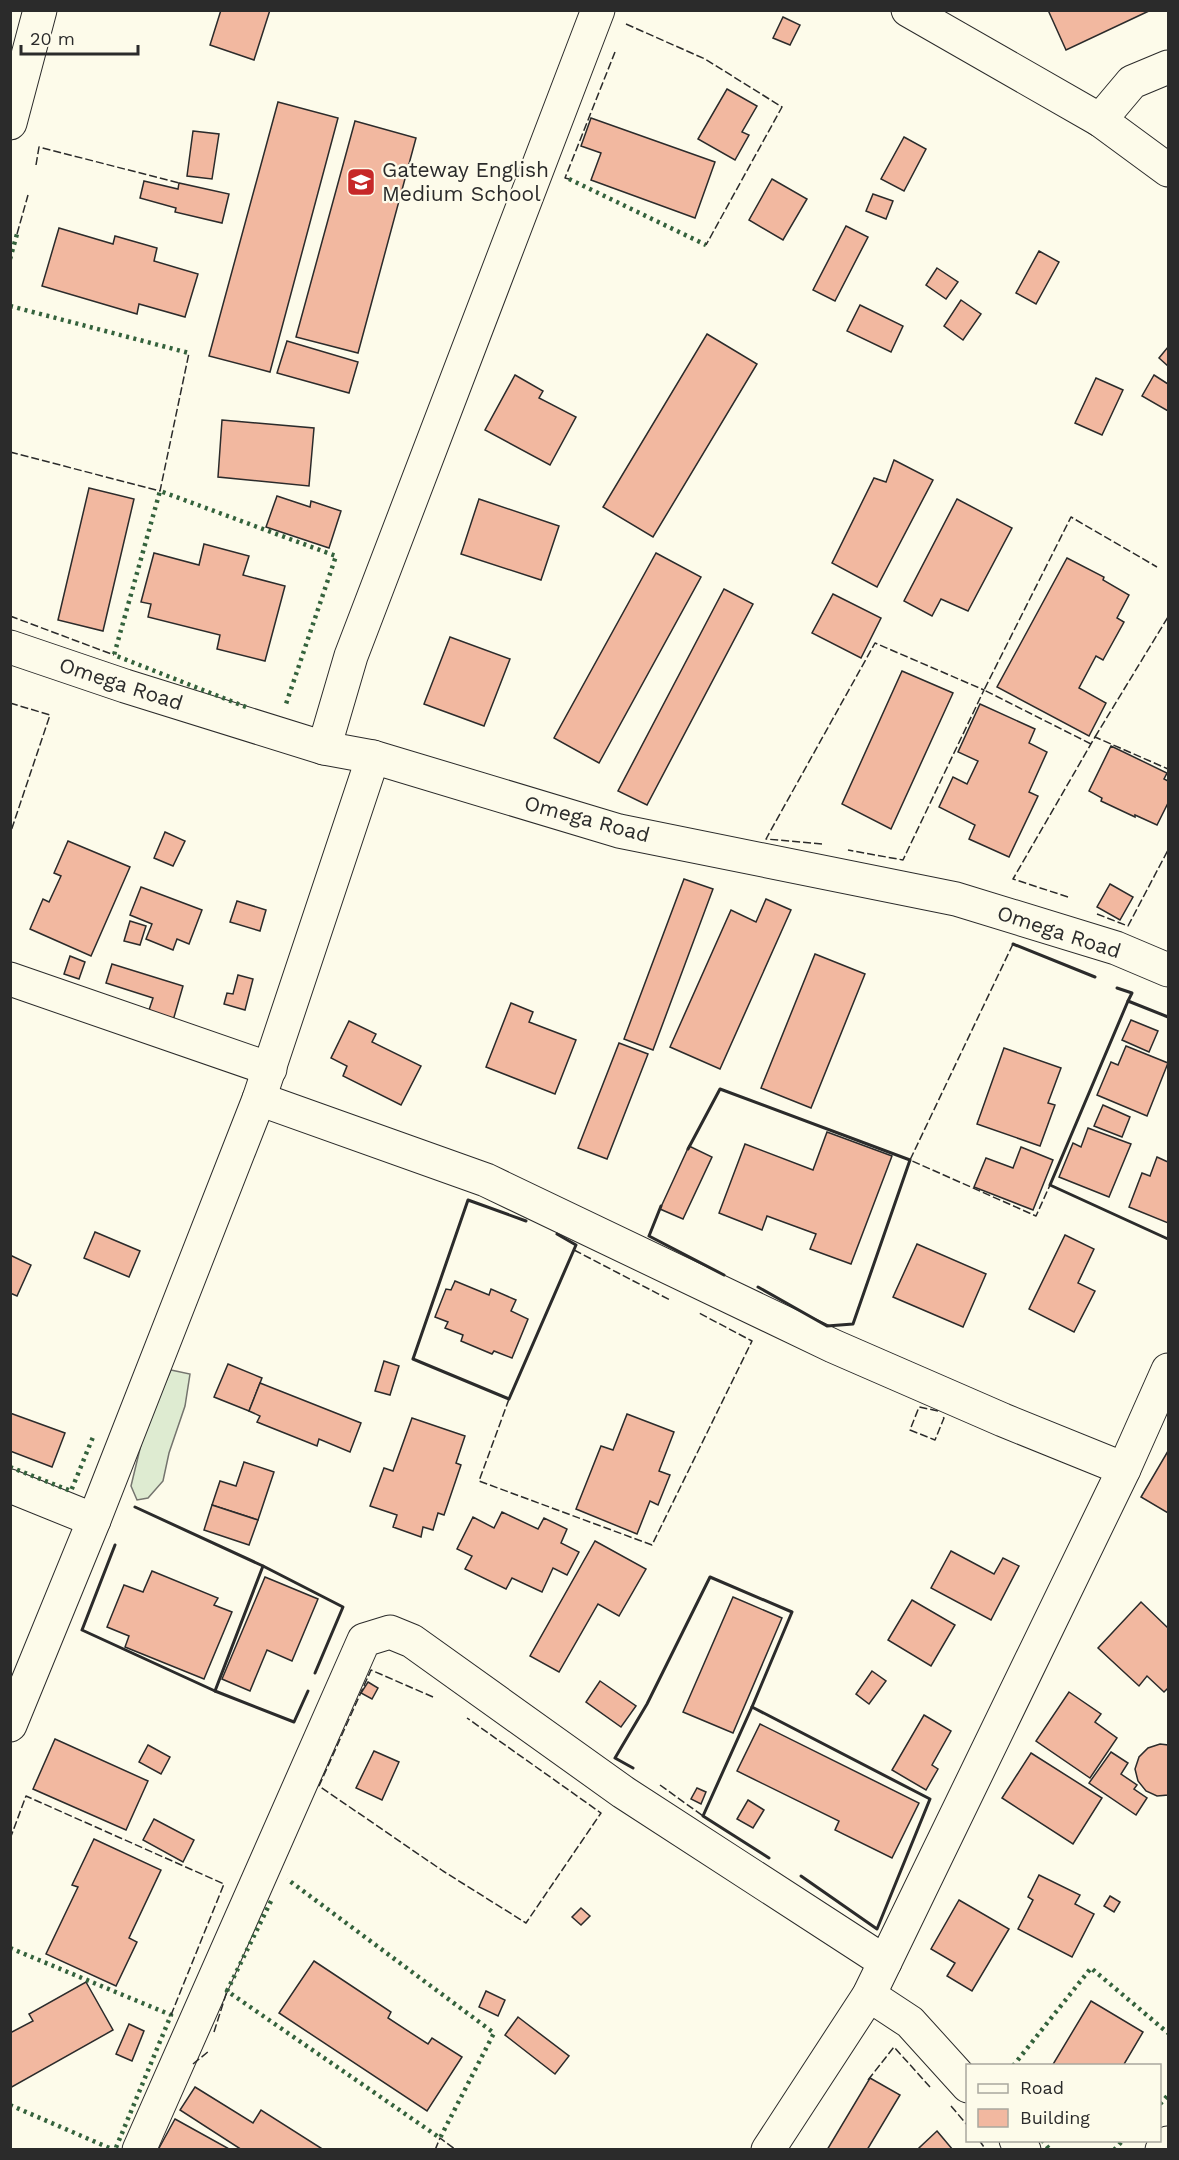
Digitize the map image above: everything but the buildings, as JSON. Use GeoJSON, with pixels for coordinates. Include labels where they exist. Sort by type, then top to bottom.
{"type":"FeatureCollection","features":[{"type":"Feature","properties":{"kind":"street"},"geometry":{"type":"LineString","coordinates":[[10,123],[40,10]]}},
{"type":"Feature","properties":{"kind":"street"},"geometry":{"type":"LineString","coordinates":[[324,748],[351,656],[598,10]]}},
{"type":"Feature","properties":{"kind":"street"},"geometry":{"type":"LineString","coordinates":[[926,15],[1100,120],[1168,170]]}},
{"type":"Feature","properties":{"kind":"street"},"geometry":{"type":"LineString","coordinates":[[1100,120],[1132,82],[1168,67]]}},
{"type":"Feature","properties":{"kind":"street","name":"Omega Road"},"geometry":{"type":"LineString","coordinates":[[10,647],[125,686],[324,748],[372,757],[619,831],[956,899],[1116,948],[1168,970]]}},
{"type":"Feature","properties":{"kind":"street"},"geometry":{"type":"LineString","coordinates":[[10,1725],[94,1520],[264,1084],[372,757]]}},
{"type":"Feature","properties":{"kind":"street"},"geometry":{"type":"LineString","coordinates":[[10,979],[264,1084],[486,1180],[833,1346],[1003,1420],[1124,1469]]}},
{"type":"Feature","properties":{"kind":"street"},"geometry":{"type":"LineString","coordinates":[[768,2150],[869,1995],[1124,1469],[1168,1370]]}},
{"type":"Feature","properties":{"kind":"street"},"geometry":{"type":"LineString","coordinates":[[10,1486],[94,1520]]}},
{"type":"Feature","properties":{"kind":"street"},"geometry":{"type":"LineString","coordinates":[[139,2150],[364,1640],[390,1632],[412,1641],[623,1792],[885,1962]]}},
{"type":"Feature","properties":{"kind":"street"},"geometry":{"type":"LineString","coordinates":[[869,1995],[910,2022],[966,2084]]}},
{"type":"Feature","properties":{"kind":"street"},"geometry":{"type":"LineString","coordinates":[[1162,2150],[1168,2143]]}},
{"type":"Feature","properties":{"kind":"green space"},"geometry":{"type":"Polygon","coordinates":[[[171,1370],[190,1374],[185,1406],[169,1453],[163,1481],[148,1498],[137,1500],[131,1486],[145,1428],[171,1370]]]}},
{"type":"Feature","properties":{"kind":"hedge"},"geometry":{"type":"LineString","coordinates":[[569,179],[706,245]]}},
{"type":"Feature","properties":{"kind":"hedge"},"geometry":{"type":"LineString","coordinates":[[10,259],[17,234]]}},
{"type":"Feature","properties":{"kind":"hedge"},"geometry":{"type":"LineString","coordinates":[[10,306],[189,353]]}},
{"type":"Feature","properties":{"kind":"hedge"},"geometry":{"type":"LineString","coordinates":[[246,707],[114,655],[160,491],[336,556],[286,704]]}},
{"type":"Feature","properties":{"kind":"hedge"},"geometry":{"type":"LineString","coordinates":[[10,1467],[71,1491],[93,1437]]}},
{"type":"Feature","properties":{"kind":"hedge"},"geometry":{"type":"LineString","coordinates":[[271,1901],[227,1991],[440,2138],[494,2033],[287,1879]]}},
{"type":"Feature","properties":{"kind":"hedge"},"geometry":{"type":"LineString","coordinates":[[10,1948],[171,2015],[115,2150]]}},
{"type":"Feature","properties":{"kind":"hedge"},"geometry":{"type":"LineString","coordinates":[[1015,2064],[1091,1968],[1168,2033]]}},
{"type":"Feature","properties":{"kind":"hedge"},"geometry":{"type":"LineString","coordinates":[[1161,2103],[1168,2095]]}},
{"type":"Feature","properties":{"kind":"hedge"},"geometry":{"type":"LineString","coordinates":[[10,2105],[114,2150]]}},
{"type":"Feature","properties":{"kind":"hedge"},"geometry":{"type":"LineString","coordinates":[[1044,2142],[1050,2150]]}},
{"type":"Feature","properties":{"kind":"hedge"},"geometry":{"type":"LineString","coordinates":[[1114,2150],[1121,2142]]}},
{"type":"Feature","properties":{"kind":"fence"},"geometry":{"type":"LineString","coordinates":[[626,24],[705,59],[782,107],[706,245]]}},
{"type":"Feature","properties":{"kind":"fence"},"geometry":{"type":"LineString","coordinates":[[569,179],[565,178],[615,52]]}},
{"type":"Feature","properties":{"kind":"fence"},"geometry":{"type":"LineString","coordinates":[[36,165],[39,147],[179,183]]}},
{"type":"Feature","properties":{"kind":"fence"},"geometry":{"type":"LineString","coordinates":[[17,234],[28,195]]}},
{"type":"Feature","properties":{"kind":"fence"},"geometry":{"type":"LineString","coordinates":[[10,452],[160,491],[189,353]]}},
{"type":"Feature","properties":{"kind":"fence"},"geometry":{"type":"LineString","coordinates":[[1091,744],[984,690],[1071,517],[1157,567]]}},
{"type":"Feature","properties":{"kind":"fence"},"geometry":{"type":"LineString","coordinates":[[10,616],[114,655]]}},
{"type":"Feature","properties":{"kind":"fence"},"geometry":{"type":"LineString","coordinates":[[1095,737],[1168,617]]}},
{"type":"Feature","properties":{"kind":"fence"},"geometry":{"type":"LineString","coordinates":[[822,844],[766,839],[875,643],[984,690],[903,860],[848,850]]}},
{"type":"Feature","properties":{"kind":"fence"},"geometry":{"type":"LineString","coordinates":[[10,703],[50,715],[10,834]]}},
{"type":"Feature","properties":{"kind":"fence"},"geometry":{"type":"LineString","coordinates":[[1068,897],[1013,879],[1095,737],[1168,769]]}},
{"type":"Feature","properties":{"kind":"fence"},"geometry":{"type":"LineString","coordinates":[[1097,914],[1128,926],[1168,850]]}},
{"type":"Feature","properties":{"kind":"fence"},"geometry":{"type":"LineString","coordinates":[[1013,944],[910,1160],[1036,1216],[1050,1185]]}},
{"type":"Feature","properties":{"kind":"fence"},"geometry":{"type":"LineString","coordinates":[[574,1250],[670,1300]]}},
{"type":"Feature","properties":{"kind":"fence"},"geometry":{"type":"LineString","coordinates":[[509,1399],[479,1481],[652,1545],[752,1341],[699,1313]]}},
{"type":"Feature","properties":{"kind":"fence"},"geometry":{"type":"LineString","coordinates":[[938,1411],[919,1407],[910,1430],[935,1440],[944,1418],[942,1416]]}},
{"type":"Feature","properties":{"kind":"fence"},"geometry":{"type":"LineString","coordinates":[[433,1697],[371,1670],[319,1786],[443,1871],[526,1923],[601,1813],[467,1718]]}},
{"type":"Feature","properties":{"kind":"fence"},"geometry":{"type":"LineString","coordinates":[[660,1785],[703,1816]]}},
{"type":"Feature","properties":{"kind":"fence"},"geometry":{"type":"LineString","coordinates":[[10,1839],[26,1796],[224,1884],[171,2015]]}},
{"type":"Feature","properties":{"kind":"fence"},"geometry":{"type":"LineString","coordinates":[[214,2032],[227,1991]]}},
{"type":"Feature","properties":{"kind":"fence"},"geometry":{"type":"LineString","coordinates":[[868,2080],[894,2047],[930,2087]]}},
{"type":"Feature","properties":{"kind":"fence"},"geometry":{"type":"LineString","coordinates":[[193,2064],[209,2051]]}},
{"type":"Feature","properties":{"kind":"fence"},"geometry":{"type":"LineString","coordinates":[[951,2106],[966,2124]]}},
{"type":"Feature","properties":{"kind":"fence"},"geometry":{"type":"LineString","coordinates":[[435,2150],[440,2138],[456,2150]]}},
{"type":"Feature","properties":{"kind":"fence"},"geometry":{"type":"LineString","coordinates":[[980,2142],[986,2150]]}},
{"type":"Feature","properties":{"kind":"wall"},"geometry":{"type":"LineString","coordinates":[[1013,944],[1095,977]]}},
{"type":"Feature","properties":{"kind":"wall"},"geometry":{"type":"LineString","coordinates":[[1117,988],[1132,993],[1128,1001]]}},
{"type":"Feature","properties":{"kind":"wall"},"geometry":{"type":"LineString","coordinates":[[1168,1017],[1128,1001],[1050,1185],[1168,1239]]}},
{"type":"Feature","properties":{"kind":"wall"},"geometry":{"type":"LineString","coordinates":[[688,1149],[720,1089],[910,1160],[853,1324],[827,1326],[758,1287]]}},
{"type":"Feature","properties":{"kind":"wall"},"geometry":{"type":"LineString","coordinates":[[526,1221],[468,1200],[413,1359],[509,1399],[576,1245],[557,1234]]}},
{"type":"Feature","properties":{"kind":"wall"},"geometry":{"type":"LineString","coordinates":[[661,1206],[649,1236],[724,1275]]}},
{"type":"Feature","properties":{"kind":"wall"},"geometry":{"type":"LineString","coordinates":[[115,1545],[82,1630],[215,1691],[263,1566],[135,1507]]}},
{"type":"Feature","properties":{"kind":"wall"},"geometry":{"type":"LineString","coordinates":[[263,1566],[343,1607],[315,1673]]}},
{"type":"Feature","properties":{"kind":"wall"},"geometry":{"type":"LineString","coordinates":[[633,1768],[615,1758],[647,1704],[710,1577],[792,1612],[752,1707]]}},
{"type":"Feature","properties":{"kind":"wall"},"geometry":{"type":"LineString","coordinates":[[215,1691],[294,1722],[308,1691]]}},
{"type":"Feature","properties":{"kind":"wall"},"geometry":{"type":"LineString","coordinates":[[769,1858],[703,1816],[752,1707],[930,1799],[877,1929],[801,1876]]}},
{"type":"Feature","properties":{"kind":"place","name":"Gateway English Medium School"},"geometry":{"type":"Point","coordinates":[361,182]}}]}
